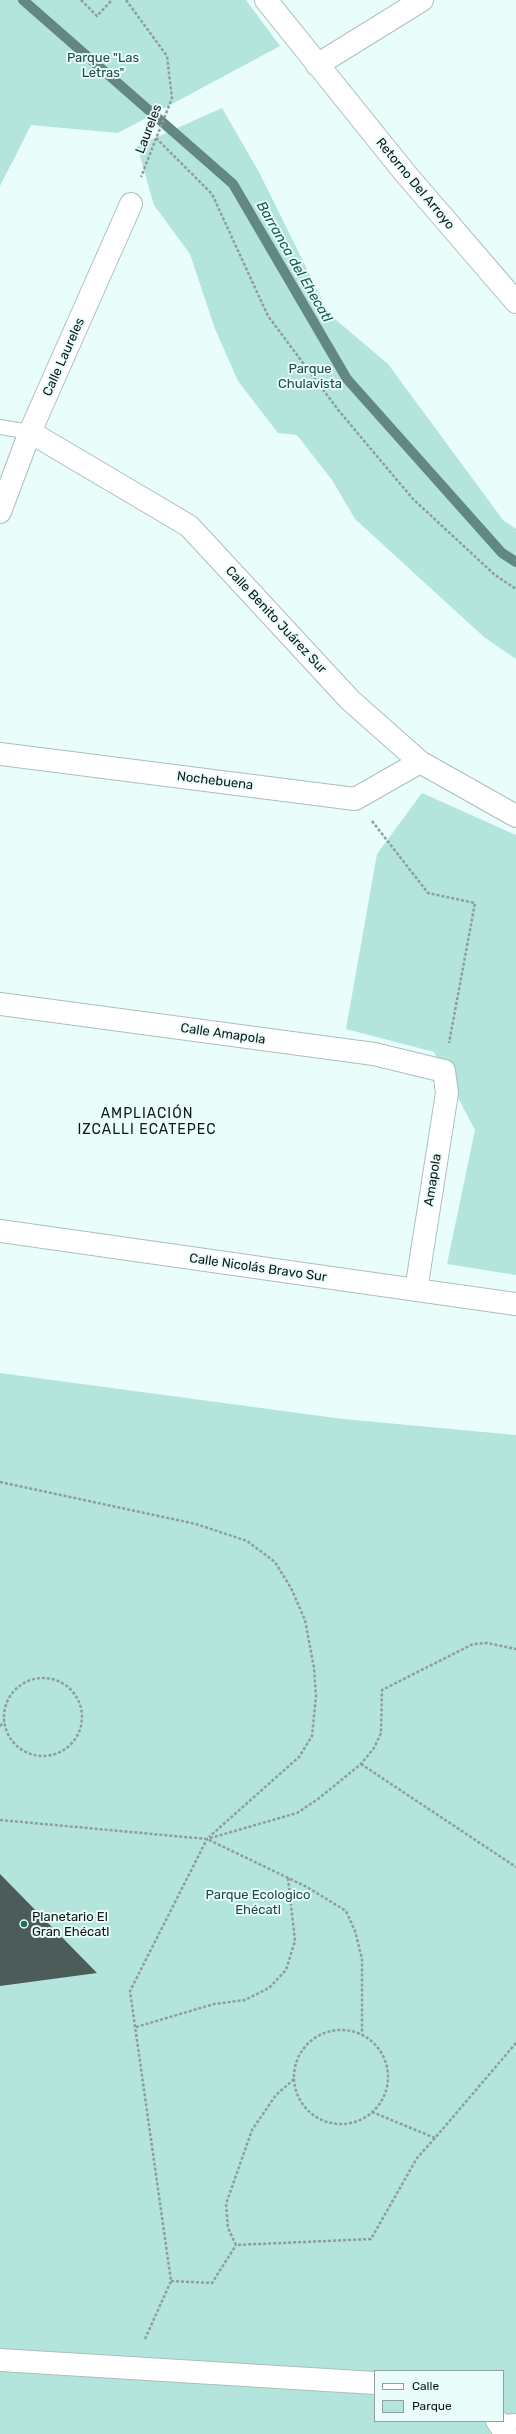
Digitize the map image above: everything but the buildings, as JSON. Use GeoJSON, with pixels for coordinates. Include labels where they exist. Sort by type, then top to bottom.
{"type":"FeatureCollection","features":[{"type":"Feature","properties":{"kind":"street","name":"Retorno Del Arroyo"},"geometry":{"type":"LineString","coordinates":[[266,0],[405,173],[516,302]]}},
{"type":"Feature","properties":{"kind":"street"},"geometry":{"type":"LineString","coordinates":[[317,64],[422,0]]}},
{"type":"Feature","properties":{"kind":"street","name":"Calle Laureles"},"geometry":{"type":"LineString","coordinates":[[0,512],[30,432],[131,204]]}},
{"type":"Feature","properties":{"kind":"street","name":"Calle Benito Juárez Sur"},"geometry":{"type":"LineString","coordinates":[[30,432],[189,526],[350,700],[420,762],[516,816]]}},
{"type":"Feature","properties":{"kind":"street","name":"Nochebuena"},"geometry":{"type":"LineString","coordinates":[[0,754],[356,799]]}},
{"type":"Feature","properties":{"kind":"street"},"geometry":{"type":"LineString","coordinates":[[356,799],[420,762]]}},
{"type":"Feature","properties":{"kind":"street","name":"Calle Amapola"},"geometry":{"type":"LineString","coordinates":[[0,1004],[374,1054],[444,1070]]}},
{"type":"Feature","properties":{"kind":"street","name":"Amapola"},"geometry":{"type":"LineString","coordinates":[[416,1290],[447,1094],[444,1070]]}},
{"type":"Feature","properties":{"kind":"street","name":"Calle Nicolás Bravo Sur"},"geometry":{"type":"LineString","coordinates":[[0,1231],[516,1304]]}},
{"type":"Feature","properties":{"kind":"street"},"geometry":{"type":"LineString","coordinates":[[0,2360],[132,2367],[374,2384]]}},
{"type":"Feature","properties":{"kind":"lane"},"geometry":{"type":"LineString","coordinates":[[0,427],[30,432]]}},
{"type":"Feature","properties":{"kind":"path"},"geometry":{"type":"LineString","coordinates":[[81,0],[97,16],[112,0]]}},
{"type":"Feature","properties":{"kind":"path","name":"Laureles"},"geometry":{"type":"LineString","coordinates":[[126,0],[167,56],[172,98],[131,204]]}},
{"type":"Feature","properties":{"kind":"path"},"geometry":{"type":"LineString","coordinates":[[156,138],[212,194],[268,316],[339,411],[413,499],[495,575],[516,589]]}},
{"type":"Feature","properties":{"kind":"path"},"geometry":{"type":"LineString","coordinates":[[356,799],[428,893],[475,903],[444,1070]]}},
{"type":"Feature","properties":{"kind":"path"},"geometry":{"type":"LineString","coordinates":[[0,1482],[196,1524],[247,1541],[275,1562],[290,1588],[305,1620],[314,1668],[316,1696],[312,1736],[299,1757],[207,1839],[130,1991],[171,2282],[132,2367]]}},
{"type":"Feature","properties":{"kind":"path"},"geometry":{"type":"LineString","coordinates":[[207,1839],[297,1813],[318,1799],[361,1764],[374,1748],[381,1733],[382,1690],[473,1644],[487,1643],[516,1649]]}},
{"type":"Feature","properties":{"kind":"path"},"geometry":{"type":"LineString","coordinates":[[0,1726],[4,1722],[4,1710],[8,1699],[15,1689],[26,1682],[38,1678],[52,1679],[64,1684],[74,1693],[80,1705],[82,1719],[79,1732],[72,1744],[61,1752],[48,1756],[36,1756],[15,1744],[8,1734],[4,1722]]}},
{"type":"Feature","properties":{"kind":"path"},"geometry":{"type":"LineString","coordinates":[[361,1764],[516,1867]]}},
{"type":"Feature","properties":{"kind":"path"},"geometry":{"type":"LineString","coordinates":[[0,1820],[207,1839],[288,1878],[346,1911],[355,1931],[362,1959],[362,2034]]}},
{"type":"Feature","properties":{"kind":"path"},"geometry":{"type":"LineString","coordinates":[[136,2027],[214,2004],[245,2000],[269,1988],[286,1970],[295,1941],[288,1878]]}},
{"type":"Feature","properties":{"kind":"path"},"geometry":{"type":"LineString","coordinates":[[346,2030],[362,2034],[375,2044],[384,2058],[388,2072],[384,2094],[372,2112],[359,2120],[345,2124],[331,2123],[317,2117],[305,2107],[298,2095],[294,2079],[296,2063],[304,2048],[316,2037],[330,2031],[346,2030]]}},
{"type":"Feature","properties":{"kind":"path"},"geometry":{"type":"LineString","coordinates":[[236,2245],[371,2239],[417,2158],[516,2043]]}},
{"type":"Feature","properties":{"kind":"path"},"geometry":{"type":"LineString","coordinates":[[236,2245],[228,2228],[226,2204],[252,2130],[276,2095],[294,2079]]}},
{"type":"Feature","properties":{"kind":"path"},"geometry":{"type":"LineString","coordinates":[[372,2112],[435,2138]]}},
{"type":"Feature","properties":{"kind":"path"},"geometry":{"type":"LineString","coordinates":[[171,2282],[212,2283],[236,2245]]}},
{"type":"Feature","properties":{"kind":"green space","name":"Parque \"Las Letras\""},"geometry":{"type":"Polygon","coordinates":[[[0,0],[246,0],[280,46],[118,133],[31,125],[0,186],[0,0]]]}},
{"type":"Feature","properties":{"kind":"green space","name":"Parque Chulavista"},"geometry":{"type":"Polygon","coordinates":[[[222,108],[260,174],[329,314],[388,364],[503,520],[516,529],[516,659],[484,637],[355,519],[332,480],[297,435],[278,433],[238,381],[215,329],[190,254],[154,205],[137,146],[222,108]]]}},
{"type":"Feature","properties":{"kind":"green space"},"geometry":{"type":"Polygon","coordinates":[[[422,793],[516,835],[516,1275],[447,1264],[475,1130],[434,1052],[346,1029],[377,854],[422,793]]]}},
{"type":"Feature","properties":{"kind":"green space","name":"Parque Ecologico Ehécatl"},"geometry":{"type":"Polygon","coordinates":[[[0,1373],[343,1419],[516,1435],[516,2434],[0,2434],[0,1373]]]}},
{"type":"Feature","properties":{"kind":"waterway","name":"Barranca del Ehecatl"},"geometry":{"type":"LineString","coordinates":[[23,0],[233,184],[347,379],[502,553],[516,562]]}},
{"type":"Feature","properties":{"kind":"place","name":"Planetario El Gran Ehécatl"},"geometry":{"type":"Point","coordinates":[24,1924]}},
{"type":"Feature","properties":{"kind":"district","name":"AMPLIACIÓN IZCALLI ECATEPEC"},"geometry":{"type":"Point","coordinates":[147,1122]}}]}
